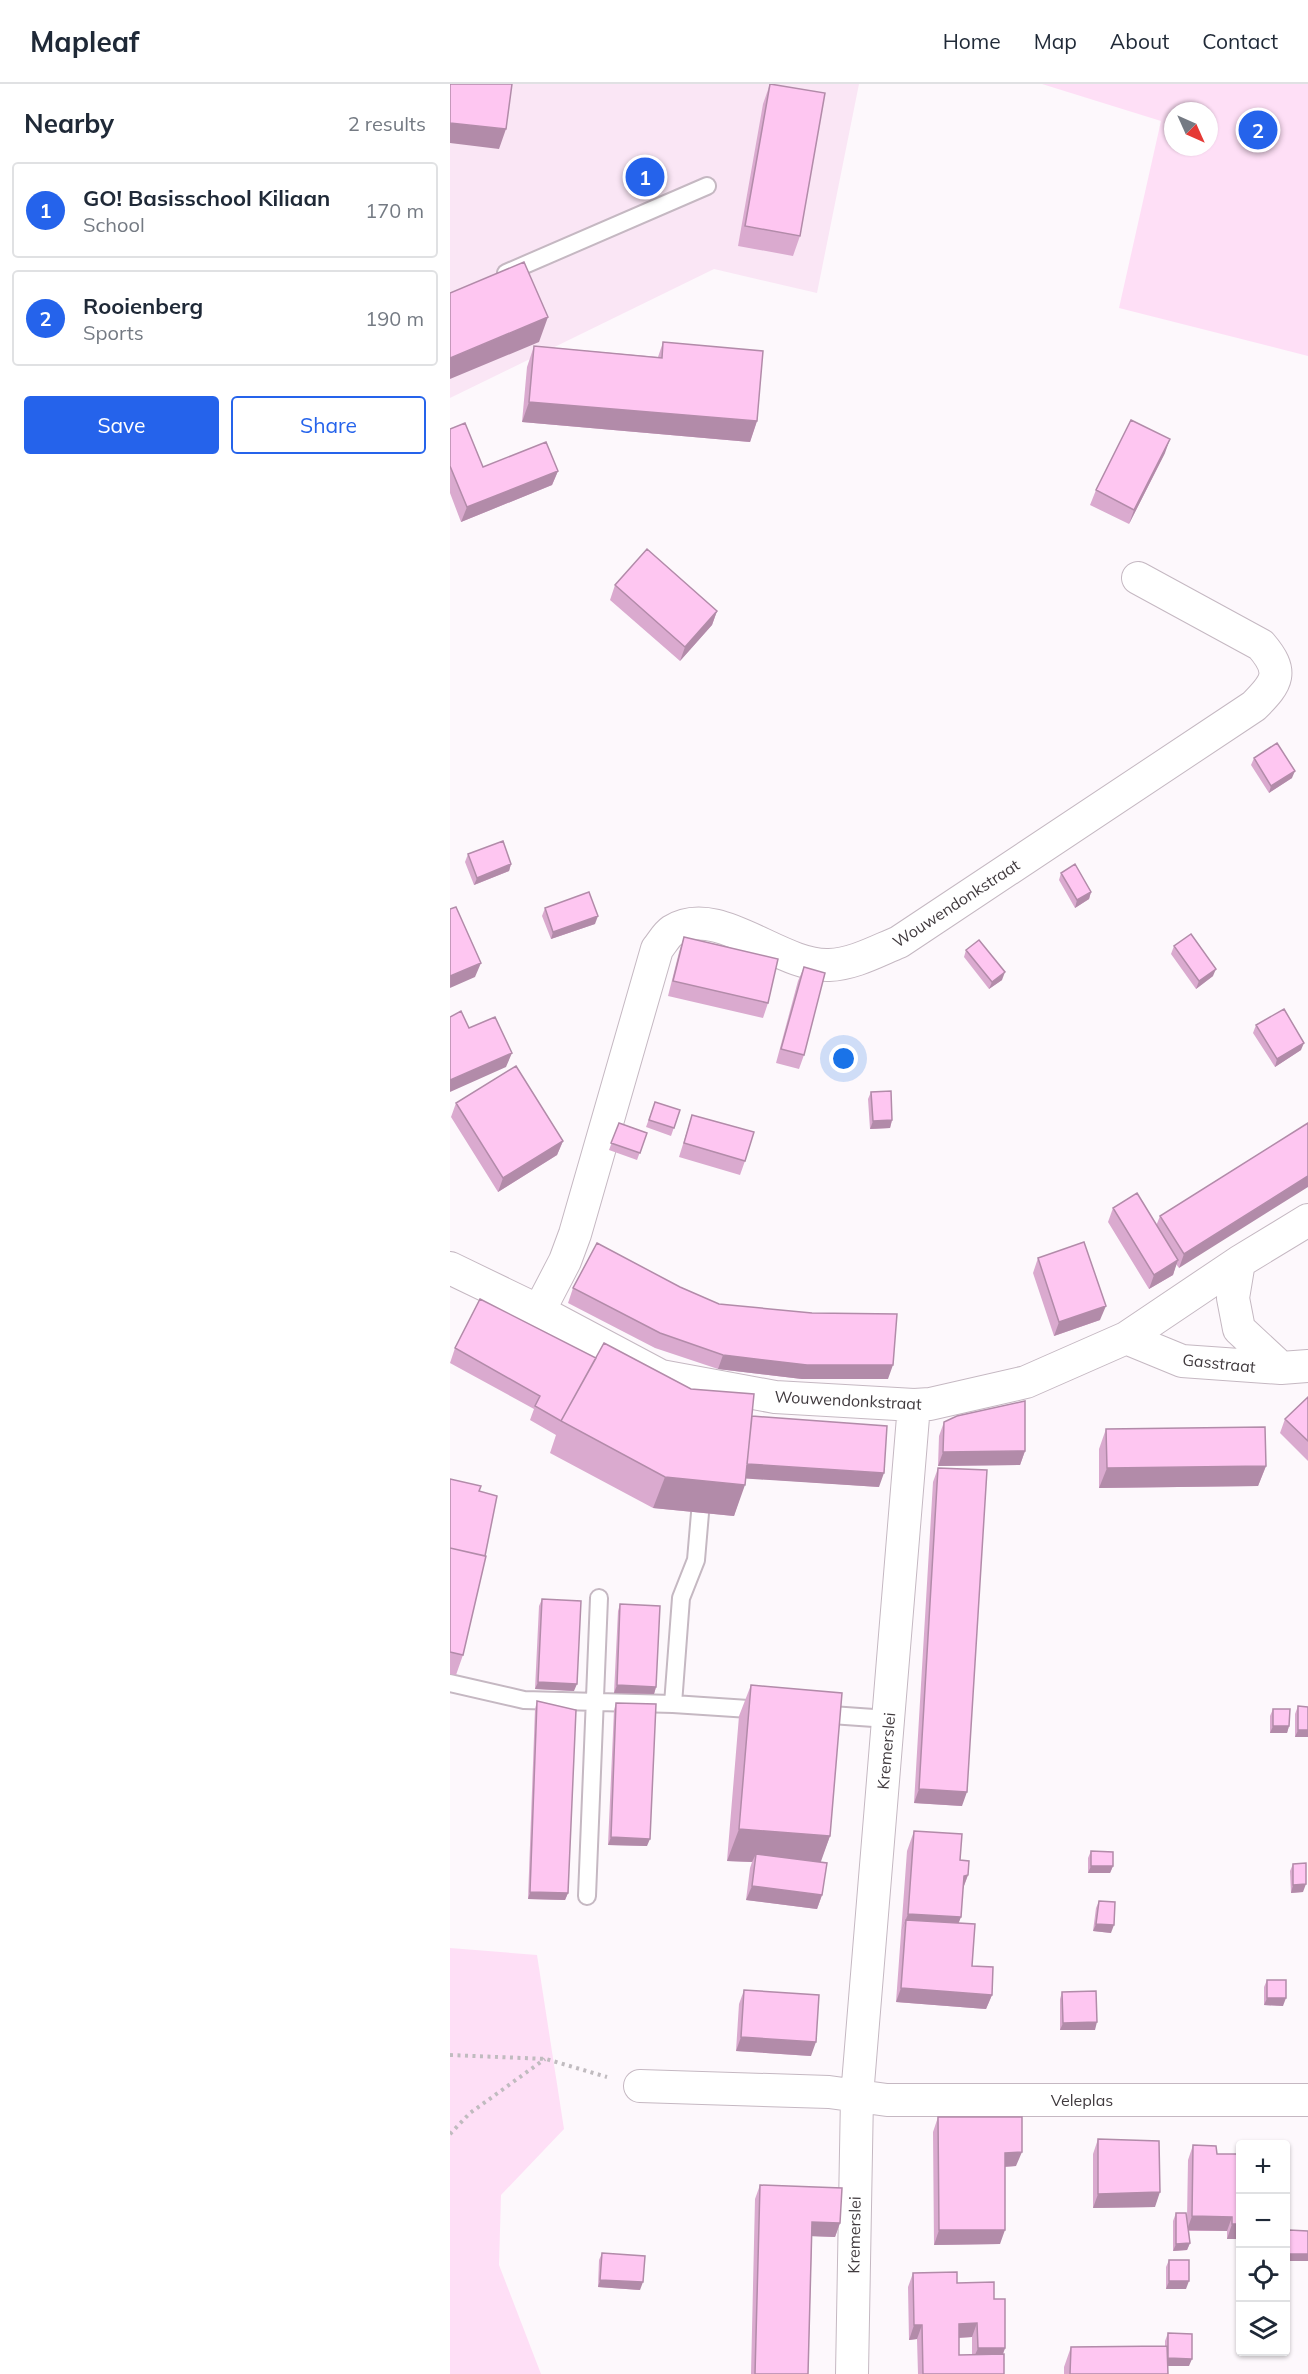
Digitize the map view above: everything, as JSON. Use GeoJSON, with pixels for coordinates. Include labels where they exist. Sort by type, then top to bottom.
{"type":"FeatureCollection","features":[{"type":"Feature","properties":{"kind":"street","name":"Wouwendonkstraat"},"geometry":{"type":"LineString","coordinates":[[539,1311],[565,1261],[575,1234],[657,949],[671,932],[689,923],[713,924],[801,962],[829,965],[854,961],[900,942],[1254,706],[1271,689],[1276,675],[1274,660],[1261,645],[1138,578]]}},
{"type":"Feature","properties":{"kind":"street","name":"Wouwendonkstraat"},"geometry":{"type":"LineString","coordinates":[[450,1268],[539,1311],[661,1376],[710,1395],[914,1405],[930,1404],[1026,1382],[1126,1338],[1239,1262],[1308,1220]]}},
{"type":"Feature","properties":{"kind":"street","name":"Gasstraat"},"geometry":{"type":"LineString","coordinates":[[1239,1262],[1233,1299],[1239,1329],[1294,1367]]}},
{"type":"Feature","properties":{"kind":"street","name":"Gasstraat"},"geometry":{"type":"LineString","coordinates":[[1126,1338],[1182,1361],[1294,1367]]}},
{"type":"Feature","properties":{"kind":"street","name":"Kremerslei"},"geometry":{"type":"LineString","coordinates":[[852,2374],[857,2096],[914,1405]]}},
{"type":"Feature","properties":{"kind":"street"},"geometry":{"type":"LineString","coordinates":[[639,2086],[829,2092],[857,2096]]}},
{"type":"Feature","properties":{"kind":"street","name":"Veleplas"},"geometry":{"type":"LineString","coordinates":[[857,2096],[887,2100],[1308,2100]]}},
{"type":"Feature","properties":{"kind":"lane"},"geometry":{"type":"LineString","coordinates":[[493,278],[707,186]]}},
{"type":"Feature","properties":{"kind":"lane"},"geometry":{"type":"LineString","coordinates":[[673,1704],[681,1598],[696,1560],[700,1513]]}},
{"type":"Feature","properties":{"kind":"lane"},"geometry":{"type":"LineString","coordinates":[[587,1896],[598,1598]]}},
{"type":"Feature","properties":{"kind":"lane"},"geometry":{"type":"LineString","coordinates":[[450,1683],[524,1700],[673,1704],[781,1712]]}},
{"type":"Feature","properties":{"kind":"lane"},"geometry":{"type":"LineString","coordinates":[[804,1713],[888,1719]]}},
{"type":"Feature","properties":{"kind":"path"},"geometry":{"type":"LineString","coordinates":[[450,2055],[546,2059],[639,2086]]}},
{"type":"Feature","properties":{"kind":"path"},"geometry":{"type":"LineString","coordinates":[[450,2134],[470,2113],[546,2059]]}},
{"type":"Feature","properties":{"kind":"shaded area"},"geometry":{"type":"Polygon","coordinates":[[[450,84],[859,84],[817,293],[714,269],[450,398],[450,84]]]}},
{"type":"Feature","properties":{"kind":"shaded area"},"geometry":{"type":"Polygon","coordinates":[[[1042,84],[1308,84],[1308,356],[1119,308],[1161,121],[1042,84]]]}},
{"type":"Feature","properties":{"kind":"shaded area"},"geometry":{"type":"Polygon","coordinates":[[[450,1948],[537,1955],[564,2129],[501,2195],[499,2265],[541,2374],[450,2374],[450,1948]]]}},
{"type":"Feature","properties":{"kind":"building"},"geometry":{"type":"Polygon","coordinates":[[[450,84],[512,84],[506,129],[450,123],[450,84]]]}},
{"type":"Feature","properties":{"kind":"building"},"geometry":{"type":"Polygon","coordinates":[[[770,84],[825,93],[800,236],[745,226],[770,84]]]}},
{"type":"Feature","properties":{"kind":"building"},"geometry":{"type":"Polygon","coordinates":[[[524,262],[548,317],[450,358],[450,293],[524,262]]]}},
{"type":"Feature","properties":{"kind":"building"},"geometry":{"type":"Polygon","coordinates":[[[663,342],[763,351],[757,421],[529,402],[534,346],[662,358],[663,342]]]}},
{"type":"Feature","properties":{"kind":"building"},"geometry":{"type":"Polygon","coordinates":[[[1131,420],[1170,439],[1134,510],[1096,490],[1131,420]]]}},
{"type":"Feature","properties":{"kind":"building"},"geometry":{"type":"Polygon","coordinates":[[[465,423],[483,467],[546,442],[558,471],[467,507],[450,466],[450,429],[465,423]]]}},
{"type":"Feature","properties":{"kind":"building"},"geometry":{"type":"Polygon","coordinates":[[[647,549],[717,611],[685,647],[615,585],[647,549]]]}},
{"type":"Feature","properties":{"kind":"building"},"geometry":{"type":"Polygon","coordinates":[[[1277,743],[1295,771],[1271,786],[1254,758],[1277,743]]]}},
{"type":"Feature","properties":{"kind":"building"},"geometry":{"type":"Polygon","coordinates":[[[503,841],[511,864],[477,878],[468,854],[503,841]]]}},
{"type":"Feature","properties":{"kind":"building"},"geometry":{"type":"Polygon","coordinates":[[[1075,864],[1091,892],[1077,900],[1061,873],[1075,864]]]}},
{"type":"Feature","properties":{"kind":"building"},"geometry":{"type":"Polygon","coordinates":[[[589,892],[598,916],[553,932],[545,908],[589,892]]]}},
{"type":"Feature","properties":{"kind":"building"},"geometry":{"type":"Polygon","coordinates":[[[456,907],[481,963],[450,976],[450,909],[456,907]]]}},
{"type":"Feature","properties":{"kind":"building"},"geometry":{"type":"Polygon","coordinates":[[[1191,934],[1216,969],[1199,981],[1174,946],[1191,934]]]}},
{"type":"Feature","properties":{"kind":"building"},"geometry":{"type":"Polygon","coordinates":[[[684,937],[778,959],[768,1003],[673,981],[684,937]]]}},
{"type":"Feature","properties":{"kind":"building"},"geometry":{"type":"Polygon","coordinates":[[[979,940],[1005,972],[992,982],[966,950],[979,940]]]}},
{"type":"Feature","properties":{"kind":"building"},"geometry":{"type":"Polygon","coordinates":[[[804,967],[825,973],[804,1055],[781,1049],[804,967]]]}},
{"type":"Feature","properties":{"kind":"building"},"geometry":{"type":"Polygon","coordinates":[[[1284,1009],[1304,1043],[1277,1059],[1256,1025],[1284,1009]]]}},
{"type":"Feature","properties":{"kind":"building"},"geometry":{"type":"Polygon","coordinates":[[[461,1011],[469,1028],[495,1017],[512,1053],[450,1080],[450,1017],[461,1011]]]}},
{"type":"Feature","properties":{"kind":"building"},"geometry":{"type":"Polygon","coordinates":[[[516,1066],[563,1141],[503,1178],[456,1103],[516,1066]]]}},
{"type":"Feature","properties":{"kind":"building"},"geometry":{"type":"Polygon","coordinates":[[[891,1091],[892,1120],[873,1121],[871,1092],[891,1091]]]}},
{"type":"Feature","properties":{"kind":"building"},"geometry":{"type":"Polygon","coordinates":[[[655,1102],[680,1110],[674,1128],[649,1120],[655,1102]]]}},
{"type":"Feature","properties":{"kind":"building"},"geometry":{"type":"Polygon","coordinates":[[[692,1115],[754,1132],[745,1161],[684,1143],[692,1115]]]}},
{"type":"Feature","properties":{"kind":"building"},"geometry":{"type":"Polygon","coordinates":[[[619,1123],[647,1133],[640,1153],[611,1143],[619,1123]]]}},
{"type":"Feature","properties":{"kind":"building"},"geometry":{"type":"Polygon","coordinates":[[[1308,1123],[1308,1176],[1184,1254],[1160,1216],[1308,1123]]]}},
{"type":"Feature","properties":{"kind":"building"},"geometry":{"type":"Polygon","coordinates":[[[1137,1193],[1178,1260],[1154,1275],[1113,1208],[1137,1193]]]}},
{"type":"Feature","properties":{"kind":"building"},"geometry":{"type":"Polygon","coordinates":[[[1084,1242],[1106,1306],[1059,1322],[1038,1258],[1084,1242]]]}},
{"type":"Feature","properties":{"kind":"building"},"geometry":{"type":"Polygon","coordinates":[[[597,1243],[680,1287],[719,1304],[812,1313],[897,1314],[893,1365],[807,1365],[723,1355],[660,1333],[573,1288],[597,1243]]]}},
{"type":"Feature","properties":{"kind":"building"},"geometry":{"type":"Polygon","coordinates":[[[480,1299],[596,1358],[561,1421],[535,1406],[540,1396],[455,1348],[480,1299]]]}},
{"type":"Feature","properties":{"kind":"building"},"geometry":{"type":"Polygon","coordinates":[[[604,1343],[691,1389],[754,1394],[745,1485],[665,1477],[561,1421],[604,1343]]]}},
{"type":"Feature","properties":{"kind":"building"},"geometry":{"type":"Polygon","coordinates":[[[1308,1397],[1308,1441],[1285,1419],[1308,1397]]]}},
{"type":"Feature","properties":{"kind":"building"},"geometry":{"type":"Polygon","coordinates":[[[1025,1401],[1025,1451],[943,1452],[944,1422],[957,1416],[1025,1401]]]}},
{"type":"Feature","properties":{"kind":"building"},"geometry":{"type":"Polygon","coordinates":[[[752,1416],[887,1426],[884,1473],[747,1464],[752,1416]]]}},
{"type":"Feature","properties":{"kind":"building"},"geometry":{"type":"Polygon","coordinates":[[[1265,1427],[1266,1466],[1107,1468],[1106,1429],[1265,1427]]]}},
{"type":"Feature","properties":{"kind":"building"},"geometry":{"type":"Polygon","coordinates":[[[938,1468],[987,1470],[967,1792],[919,1789],[938,1468]]]}},
{"type":"Feature","properties":{"kind":"building"},"geometry":{"type":"Polygon","coordinates":[[[450,1479],[481,1486],[479,1491],[497,1496],[485,1556],[450,1548],[450,1479]]]}},
{"type":"Feature","properties":{"kind":"building"},"geometry":{"type":"Polygon","coordinates":[[[450,1548],[486,1556],[463,1655],[450,1652],[450,1548]]]}},
{"type":"Feature","properties":{"kind":"building"},"geometry":{"type":"Polygon","coordinates":[[[542,1599],[581,1601],[577,1684],[538,1682],[542,1599]]]}},
{"type":"Feature","properties":{"kind":"building"},"geometry":{"type":"Polygon","coordinates":[[[620,1604],[660,1606],[656,1687],[617,1685],[620,1604]]]}},
{"type":"Feature","properties":{"kind":"building"},"geometry":{"type":"Polygon","coordinates":[[[751,1685],[842,1693],[830,1836],[739,1829],[751,1685]]]}},
{"type":"Feature","properties":{"kind":"building"},"geometry":{"type":"Polygon","coordinates":[[[537,1701],[576,1710],[568,1893],[530,1892],[537,1701]]]}},
{"type":"Feature","properties":{"kind":"building"},"geometry":{"type":"Polygon","coordinates":[[[616,1703],[656,1704],[650,1839],[611,1837],[616,1703]]]}},
{"type":"Feature","properties":{"kind":"building"},"geometry":{"type":"Polygon","coordinates":[[[1298,1706],[1308,1707],[1308,1730],[1298,1730],[1298,1706]]]}},
{"type":"Feature","properties":{"kind":"building"},"geometry":{"type":"Polygon","coordinates":[[[1273,1709],[1290,1709],[1289,1726],[1273,1726],[1273,1709]]]}},
{"type":"Feature","properties":{"kind":"building"},"geometry":{"type":"Polygon","coordinates":[[[914,1831],[962,1834],[960,1860],[969,1861],[968,1875],[964,1876],[961,1917],[908,1914],[914,1831]]]}},
{"type":"Feature","properties":{"kind":"building"},"geometry":{"type":"Polygon","coordinates":[[[1091,1851],[1113,1852],[1113,1866],[1091,1866],[1091,1851]]]}},
{"type":"Feature","properties":{"kind":"building"},"geometry":{"type":"Polygon","coordinates":[[[756,1854],[827,1863],[822,1895],[752,1886],[756,1854]]]}},
{"type":"Feature","properties":{"kind":"building"},"geometry":{"type":"Polygon","coordinates":[[[1306,1863],[1306,1884],[1293,1885],[1293,1864],[1306,1863]]]}},
{"type":"Feature","properties":{"kind":"building"},"geometry":{"type":"Polygon","coordinates":[[[1099,1901],[1115,1902],[1114,1925],[1096,1924],[1099,1901]]]}},
{"type":"Feature","properties":{"kind":"building"},"geometry":{"type":"Polygon","coordinates":[[[906,1920],[975,1924],[972,1966],[993,1967],[992,1995],[901,1988],[906,1920]]]}},
{"type":"Feature","properties":{"kind":"building"},"geometry":{"type":"Polygon","coordinates":[[[1267,1980],[1286,1980],[1286,1998],[1267,1998],[1267,1980]]]}},
{"type":"Feature","properties":{"kind":"building"},"geometry":{"type":"Polygon","coordinates":[[[744,1990],[819,1995],[816,2042],[741,2037],[744,1990]]]}},
{"type":"Feature","properties":{"kind":"building"},"geometry":{"type":"Polygon","coordinates":[[[1096,1991],[1097,2022],[1063,2023],[1062,1992],[1096,1991]]]}},
{"type":"Feature","properties":{"kind":"building"},"geometry":{"type":"Polygon","coordinates":[[[938,2117],[1022,2117],[1022,2152],[1005,2153],[1005,2230],[939,2230],[938,2117]]]}},
{"type":"Feature","properties":{"kind":"building"},"geometry":{"type":"Polygon","coordinates":[[[1098,2139],[1159,2141],[1160,2192],[1098,2194],[1098,2139]]]}},
{"type":"Feature","properties":{"kind":"building"},"geometry":{"type":"Polygon","coordinates":[[[1193,2145],[1216,2146],[1217,2154],[1236,2154],[1236,2224],[1232,2224],[1232,2217],[1192,2216],[1193,2145]]]}},
{"type":"Feature","properties":{"kind":"building"},"geometry":{"type":"Polygon","coordinates":[[[760,2185],[842,2188],[840,2223],[812,2222],[808,2374],[755,2374],[760,2185]]]}},
{"type":"Feature","properties":{"kind":"building"},"geometry":{"type":"Polygon","coordinates":[[[1176,2213],[1186,2213],[1190,2243],[1176,2244],[1176,2213]]]}},
{"type":"Feature","properties":{"kind":"building"},"geometry":{"type":"Polygon","coordinates":[[[1290,2230],[1308,2231],[1308,2254],[1290,2254],[1290,2230]]]}},
{"type":"Feature","properties":{"kind":"building"},"geometry":{"type":"Polygon","coordinates":[[[602,2253],[645,2256],[643,2282],[600,2280],[602,2253]]]}},
{"type":"Feature","properties":{"kind":"building"},"geometry":{"type":"Polygon","coordinates":[[[1169,2260],[1189,2260],[1189,2281],[1169,2281],[1169,2260]]]}},
{"type":"Feature","properties":{"kind":"building"},"geometry":{"type":"Polygon","coordinates":[[[957,2272],[957,2283],[994,2282],[994,2299],[1005,2299],[1005,2348],[978,2348],[977,2323],[959,2324],[959,2355],[1004,2354],[1004,2374],[923,2374],[922,2325],[914,2325],[913,2273],[957,2272]]]}},
{"type":"Feature","properties":{"kind":"building"},"geometry":{"type":"Polygon","coordinates":[[[1168,2333],[1192,2334],[1192,2359],[1168,2358],[1168,2333]]]}},
{"type":"Feature","properties":{"kind":"building"},"geometry":{"type":"Polygon","coordinates":[[[1167,2346],[1168,2374],[1070,2374],[1071,2347],[1167,2346]]]}},
{"type":"Feature","properties":{"kind":"place","name":"Rooienberg"},"geometry":{"type":"Point","coordinates":[1258,130]}},
{"type":"Feature","properties":{"kind":"place","name":"GO! Basisschool Kiliaan"},"geometry":{"type":"Point","coordinates":[645,177]}}]}
